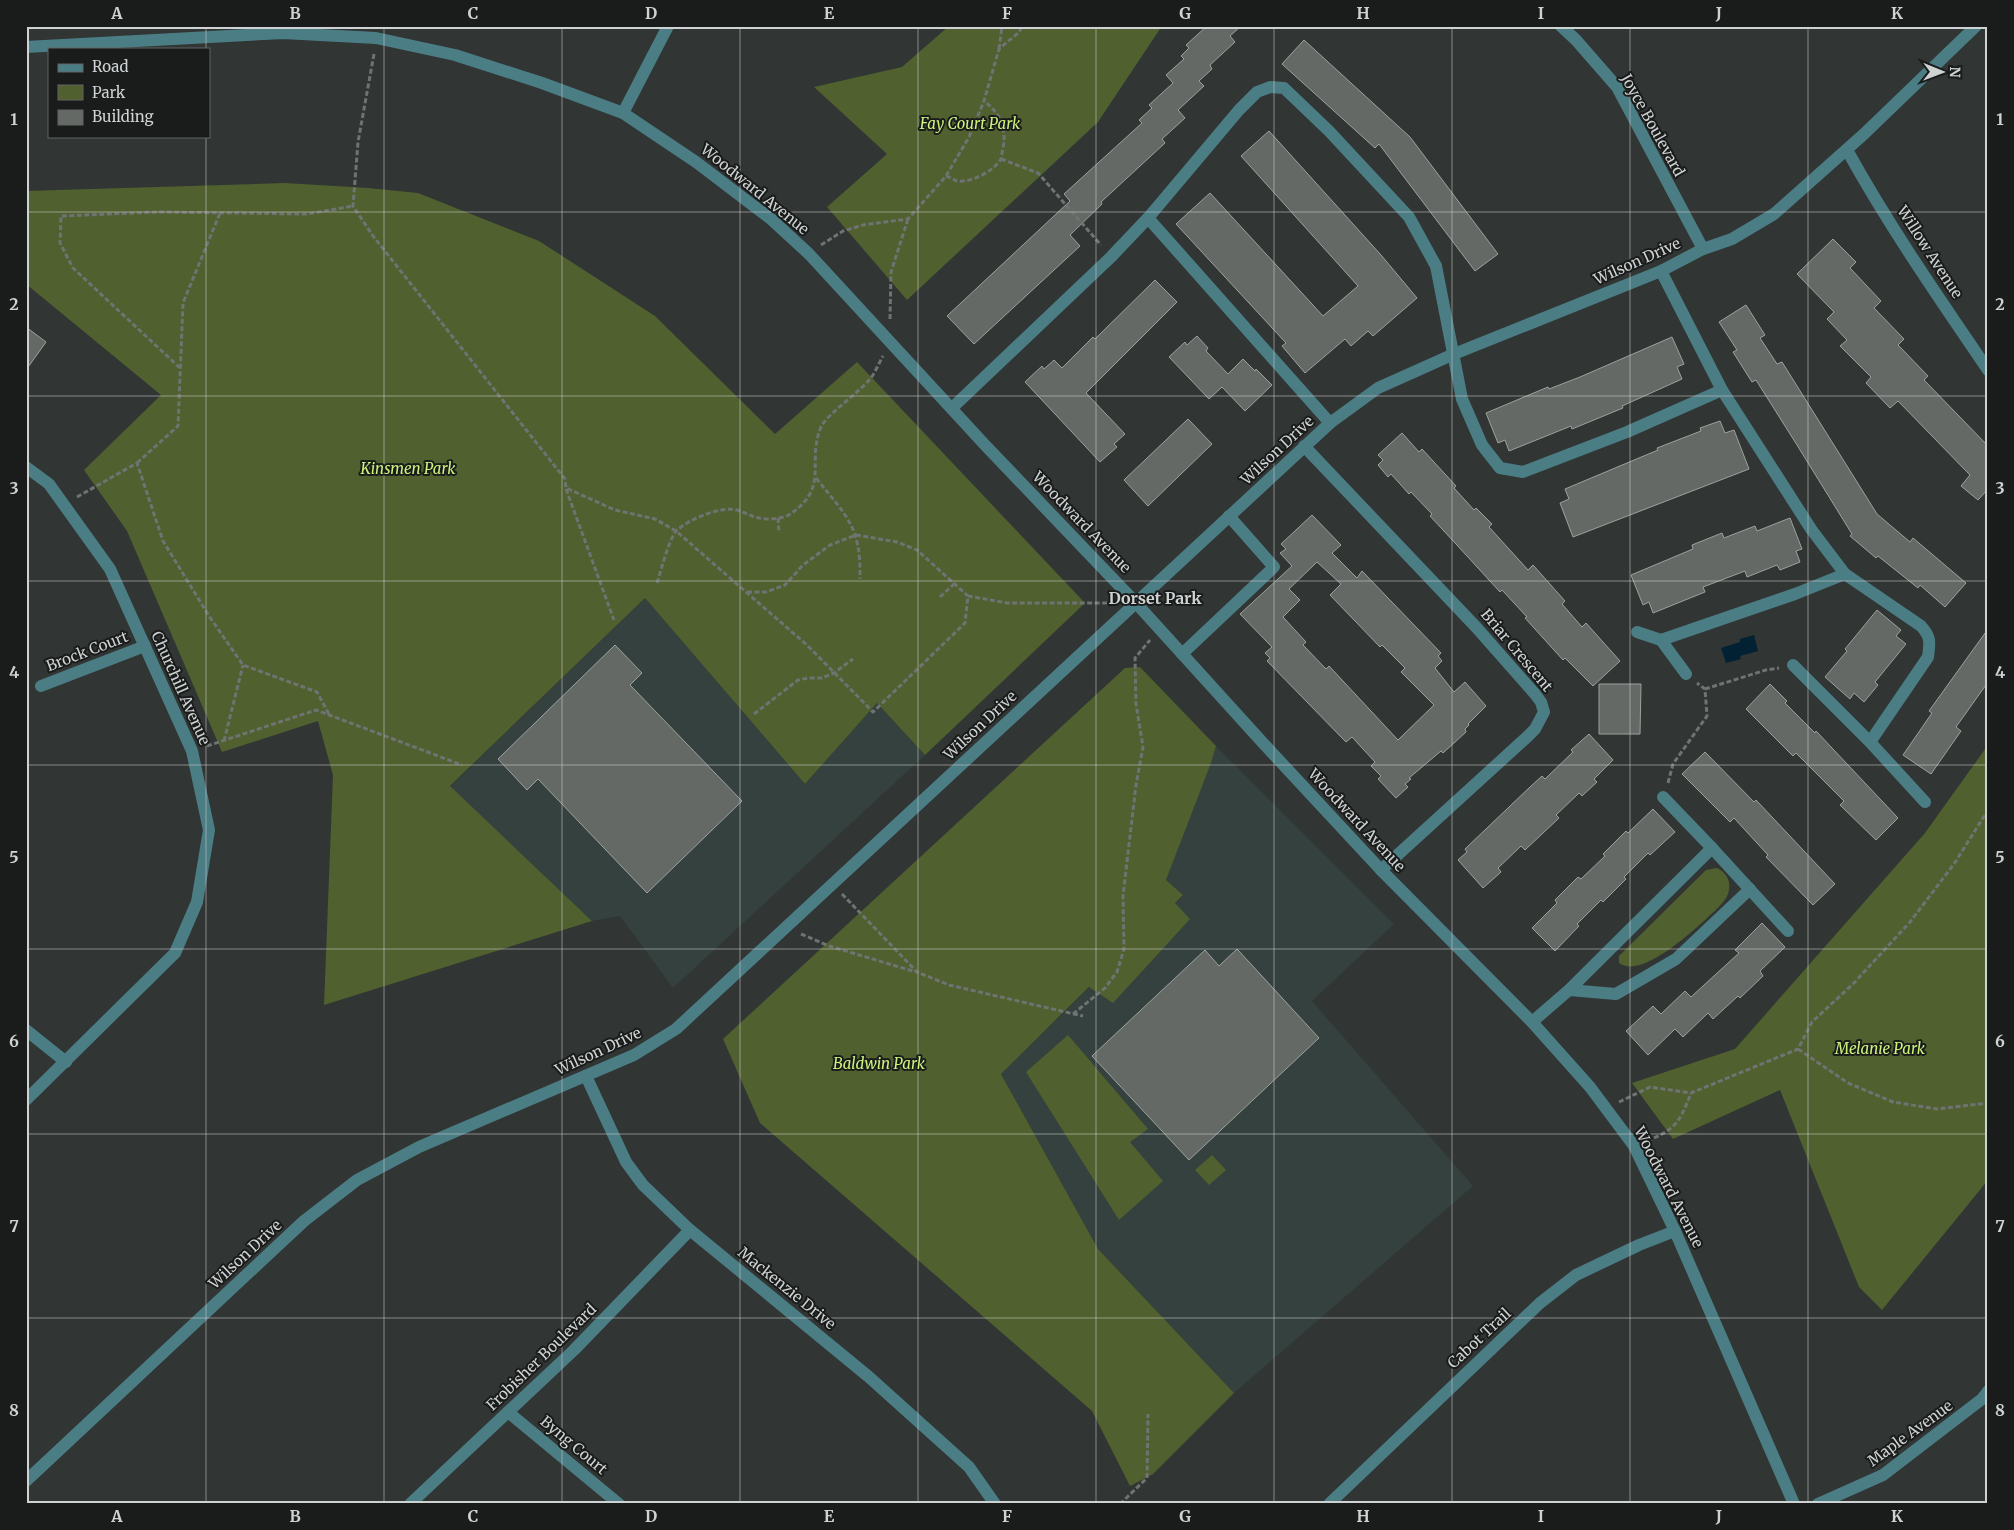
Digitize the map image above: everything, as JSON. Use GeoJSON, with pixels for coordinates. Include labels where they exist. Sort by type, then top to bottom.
{"type":"FeatureCollection","features":[{"type":"Feature","properties":{"kind":"street"},"geometry":{"type":"LineString","coordinates":[[623,113],[668,26]]}},
{"type":"Feature","properties":{"kind":"street","name":"Joyce Boulevard"},"geometry":{"type":"LineString","coordinates":[[1561,26],[1576,40],[1617,87],[1703,249]]}},
{"type":"Feature","properties":{"kind":"street","name":"Wilson Drive"},"geometry":{"type":"LineString","coordinates":[[26,1481],[304,1221],[339,1192],[397,1157],[634,1055],[676,1029],[1330,423],[1378,388],[1454,354],[1660,271],[1703,249],[1732,239],[1774,214],[1847,150],[1976,26]]}},
{"type":"Feature","properties":{"kind":"street","name":"Woodward Avenue"},"geometry":{"type":"LineString","coordinates":[[26,47],[283,33],[377,32],[542,82],[623,113],[696,162],[771,219],[809,254],[890,343],[1136,602],[1381,870],[1532,1022],[1607,1108],[1634,1146],[1675,1232],[1794,1504]]}},
{"type":"Feature","properties":{"kind":"street"},"geometry":{"type":"LineString","coordinates":[[952,408],[1111,257],[1148,218],[1239,110],[1256,92],[1270,87],[1284,88],[1329,131],[1409,217],[1436,266],[1462,399],[1482,445],[1500,468],[1523,472],[1627,432],[1722,390]]}},
{"type":"Feature","properties":{"kind":"street","name":"Willow Avenue"},"geometry":{"type":"LineString","coordinates":[[1847,150],[1924,275],[1988,370]]}},
{"type":"Feature","properties":{"kind":"street"},"geometry":{"type":"LineString","coordinates":[[1148,218],[1330,423]]}},
{"type":"Feature","properties":{"kind":"street"},"geometry":{"type":"LineString","coordinates":[[1660,271],[1722,390],[1812,529],[1845,574],[1921,626],[1929,635],[1928,657],[1870,742]]}},
{"type":"Feature","properties":{"kind":"street","name":"Briar Crescent"},"geometry":{"type":"LineString","coordinates":[[1304,446],[1476,627],[1536,694],[1544,712],[1527,737],[1381,870]]}},
{"type":"Feature","properties":{"kind":"street","name":"Churchill Avenue"},"geometry":{"type":"LineString","coordinates":[[26,467],[49,484],[110,569],[192,751],[209,830],[197,902],[175,954],[26,1100]]}},
{"type":"Feature","properties":{"kind":"street"},"geometry":{"type":"LineString","coordinates":[[1182,654],[1274,567],[1229,516]]}},
{"type":"Feature","properties":{"kind":"street"},"geometry":{"type":"LineString","coordinates":[[1660,640],[1795,594],[1845,574]]}},
{"type":"Feature","properties":{"kind":"street"},"geometry":{"type":"LineString","coordinates":[[1637,632],[1660,640],[1686,674]]}},
{"type":"Feature","properties":{"kind":"street","name":"Brock Court"},"geometry":{"type":"LineString","coordinates":[[41,686],[145,646]]}},
{"type":"Feature","properties":{"kind":"street"},"geometry":{"type":"LineString","coordinates":[[1793,665],[1870,742],[1925,802]]}},
{"type":"Feature","properties":{"kind":"street"},"geometry":{"type":"LineString","coordinates":[[1662,798],[1712,848],[1788,931]]}},
{"type":"Feature","properties":{"kind":"street"},"geometry":{"type":"LineString","coordinates":[[1532,1022],[1569,990],[1712,848]]}},
{"type":"Feature","properties":{"kind":"street"},"geometry":{"type":"LineString","coordinates":[[1569,990],[1616,994],[1676,959],[1750,889]]}},
{"type":"Feature","properties":{"kind":"street"},"geometry":{"type":"LineString","coordinates":[[26,1030],[66,1062]]}},
{"type":"Feature","properties":{"kind":"street","name":"Mackenzie Drive"},"geometry":{"type":"LineString","coordinates":[[586,1076],[626,1162],[642,1185],[690,1230],[883,1389],[969,1466],[995,1504]]}},
{"type":"Feature","properties":{"kind":"street","name":"Frobisher Boulevard"},"geometry":{"type":"LineString","coordinates":[[410,1504],[574,1350],[690,1230]]}},
{"type":"Feature","properties":{"kind":"street","name":"Cabot Trail"},"geometry":{"type":"LineString","coordinates":[[1329,1504],[1547,1297],[1576,1275],[1639,1245],[1675,1232]]}},
{"type":"Feature","properties":{"kind":"street","name":"Maple Avenue"},"geometry":{"type":"LineString","coordinates":[[1818,1504],[1883,1475],[1986,1399]]}},
{"type":"Feature","properties":{"kind":"street","name":"Byng Court"},"geometry":{"type":"LineString","coordinates":[[508,1412],[619,1504]]}},
{"type":"Feature","properties":{"kind":"path"},"geometry":{"type":"LineString","coordinates":[[657,583],[676,530],[710,512],[724,510],[736,510],[759,518],[778,518],[790,514],[809,498],[816,478],[814,460],[816,444],[822,425],[870,379],[890,343],[891,272],[908,220],[946,176],[969,137],[984,101],[999,49],[1002,26]]}},
{"type":"Feature","properties":{"kind":"path"},"geometry":{"type":"LineString","coordinates":[[999,49],[1018,33],[1022,26]]}},
{"type":"Feature","properties":{"kind":"path"},"geometry":{"type":"LineString","coordinates":[[377,32],[358,142],[353,206],[372,236],[565,479],[566,488],[614,620]]}},
{"type":"Feature","properties":{"kind":"path"},"geometry":{"type":"LineString","coordinates":[[946,176],[957,181],[973,179],[990,170],[1001,159],[1005,137],[1001,118],[984,101]]}},
{"type":"Feature","properties":{"kind":"path"},"geometry":{"type":"LineString","coordinates":[[1001,159],[1038,173],[1111,257]]}},
{"type":"Feature","properties":{"kind":"path"},"geometry":{"type":"LineString","coordinates":[[180,368],[73,268],[60,243],[61,216],[158,212],[307,214],[353,206]]}},
{"type":"Feature","properties":{"kind":"path"},"geometry":{"type":"LineString","coordinates":[[64,505],[137,463],[178,426],[183,303],[220,213]]}},
{"type":"Feature","properties":{"kind":"path"},"geometry":{"type":"LineString","coordinates":[[809,254],[843,231],[863,225],[908,220]]}},
{"type":"Feature","properties":{"kind":"path"},"geometry":{"type":"LineString","coordinates":[[137,463],[164,541],[210,616],[243,665],[317,692],[330,716]]}},
{"type":"Feature","properties":{"kind":"path"},"geometry":{"type":"LineString","coordinates":[[816,478],[849,519],[856,535],[860,554],[860,579]]}},
{"type":"Feature","properties":{"kind":"path"},"geometry":{"type":"LineString","coordinates":[[566,488],[615,510],[655,519],[676,530],[808,646],[873,712],[964,623],[968,596]]}},
{"type":"Feature","properties":{"kind":"path"},"geometry":{"type":"LineString","coordinates":[[778,518],[779,532]]}},
{"type":"Feature","properties":{"kind":"path"},"geometry":{"type":"LineString","coordinates":[[747,592],[766,592],[785,586],[803,565],[830,545],[856,535],[897,542],[916,550],[968,596],[1007,603],[1136,602]]}},
{"type":"Feature","properties":{"kind":"path"},"geometry":{"type":"LineString","coordinates":[[940,597],[954,584]]}},
{"type":"Feature","properties":{"kind":"path"},"geometry":{"type":"LineString","coordinates":[[1073,1014],[1105,988],[1117,972],[1124,949],[1123,896],[1136,785],[1143,747],[1136,704],[1135,658],[1160,629]]}},
{"type":"Feature","properties":{"kind":"path"},"geometry":{"type":"LineString","coordinates":[[754,714],[798,680],[822,678],[834,673],[853,659]]}},
{"type":"Feature","properties":{"kind":"path"},"geometry":{"type":"LineString","coordinates":[[224,741],[243,665]]}},
{"type":"Feature","properties":{"kind":"path"},"geometry":{"type":"LineString","coordinates":[[1705,689],[1766,670],[1793,665]]}},
{"type":"Feature","properties":{"kind":"path"},"geometry":{"type":"LineString","coordinates":[[1662,798],[1673,764],[1708,716],[1705,689],[1686,674]]}},
{"type":"Feature","properties":{"kind":"path"},"geometry":{"type":"LineString","coordinates":[[192,751],[316,710],[462,765]]}},
{"type":"Feature","properties":{"kind":"path"},"geometry":{"type":"LineString","coordinates":[[1607,1108],[1650,1087],[1691,1093],[1798,1049],[1812,1022],[1854,983],[1910,922],[1954,864],[1988,810]]}},
{"type":"Feature","properties":{"kind":"path"},"geometry":{"type":"LineString","coordinates":[[833,885],[916,972]]}},
{"type":"Feature","properties":{"kind":"path"},"geometry":{"type":"LineString","coordinates":[[786,927],[829,946],[916,972],[949,985],[1083,1016]]}},
{"type":"Feature","properties":{"kind":"path"},"geometry":{"type":"LineString","coordinates":[[1798,1049],[1848,1082],[1893,1102],[1937,1109],[1988,1104]]}},
{"type":"Feature","properties":{"kind":"path"},"geometry":{"type":"LineString","coordinates":[[1634,1146],[1665,1134],[1682,1118],[1691,1093]]}},
{"type":"Feature","properties":{"kind":"path"},"geometry":{"type":"LineString","coordinates":[[1120,1504],[1147,1478],[1148,1414]]}},
{"type":"Feature","properties":{"kind":"shaded area"},"geometry":{"type":"Polygon","coordinates":[[[645,598],[805,784],[877,703],[925,755],[673,988],[620,916],[592,921],[450,787],[645,598]]]}},
{"type":"Feature","properties":{"kind":"shaded area"},"geometry":{"type":"Polygon","coordinates":[[[1216,746],[1394,924],[1312,1001],[1473,1186],[1234,1393],[1098,1249],[1001,1074],[1183,896],[1166,880],[1216,746]]]}},
{"type":"Feature","properties":{"kind":"green space","name":"Fay Court Park"},"geometry":{"type":"Polygon","coordinates":[[[949,26],[1162,26],[1098,122],[907,300],[827,207],[887,154],[814,87],[902,67],[949,26]]]}},
{"type":"Feature","properties":{"kind":"green space","name":"Kinsmen Park"},"geometry":{"type":"Polygon","coordinates":[[[285,183],[418,193],[539,241],[655,316],[775,434],[857,362],[1085,603],[925,755],[877,703],[805,784],[645,598],[450,786],[592,921],[324,1005],[333,775],[318,721],[222,752],[127,531],[84,470],[161,395],[26,284],[26,191],[285,183]]]}},
{"type":"Feature","properties":{"kind":"green space","name":"Baldwin Park"},"geometry":{"type":"Polygon","coordinates":[[[1140,667],[1216,746],[1166,880],[1183,895],[1175,903],[1190,919],[1113,1003],[1089,987],[1001,1074],[1098,1249],[1234,1393],[1153,1474],[1130,1486],[1092,1411],[760,1123],[723,1039],[1125,668],[1140,667]]]}},
{"type":"Feature","properties":{"kind":"green space","name":"Melanie Park"},"geometry":{"type":"Polygon","coordinates":[[[1988,745],[1988,1180],[1882,1310],[1859,1287],[1780,1090],[1673,1139],[1632,1083],[1735,1049],[1925,833],[1988,745]]]}},
{"type":"Feature","properties":{"kind":"green space"},"geometry":{"type":"Polygon","coordinates":[[[1717,868],[1726,875],[1729,882],[1728,894],[1718,908],[1677,944],[1652,960],[1639,965],[1628,966],[1619,963],[1619,956],[1706,870],[1717,868]]]}},
{"type":"Feature","properties":{"kind":"green space"},"geometry":{"type":"Polygon","coordinates":[[[1068,1035],[1148,1129],[1130,1142],[1163,1181],[1119,1220],[1026,1072],[1068,1035]]]}},
{"type":"Feature","properties":{"kind":"green space"},"geometry":{"type":"Polygon","coordinates":[[[1212,1155],[1226,1170],[1209,1185],[1195,1170],[1212,1155]]]}},
{"type":"Feature","properties":{"kind":"water"},"geometry":{"type":"Polygon","coordinates":[[[1754,635],[1758,651],[1740,656],[1741,659],[1726,663],[1721,648],[1754,635]]]}},
{"type":"Feature","properties":{"kind":"building"},"geometry":{"type":"Polygon","coordinates":[[[1207,26],[1241,26],[1230,36],[1235,42],[1210,65],[1212,69],[1199,81],[1204,86],[1178,110],[1185,118],[1162,139],[1165,143],[1101,202],[1102,204],[1070,235],[1080,246],[974,344],[947,316],[1070,201],[1064,194],[1142,123],[1139,120],[1152,108],[1149,105],[1173,83],[1166,75],[1184,59],[1181,56],[1189,48],[1186,45],[1207,26]]]}},
{"type":"Feature","properties":{"kind":"building"},"geometry":{"type":"Polygon","coordinates":[[[1304,40],[1410,137],[1498,254],[1475,271],[1379,144],[1375,148],[1282,64],[1304,40]]]}},
{"type":"Feature","properties":{"kind":"building"},"geometry":{"type":"Polygon","coordinates":[[[1269,131],[1381,255],[1417,298],[1373,336],[1368,331],[1351,346],[1345,339],[1305,373],[1282,346],[1286,343],[1176,224],[1210,193],[1323,316],[1358,286],[1241,156],[1269,131]]]}},
{"type":"Feature","properties":{"kind":"building"},"geometry":{"type":"Polygon","coordinates":[[[1833,239],[1856,262],[1850,268],[1881,301],[1874,308],[1904,339],[1898,345],[1928,376],[1924,380],[1988,446],[1988,489],[1978,500],[1961,486],[1970,475],[1898,401],[1890,408],[1866,383],[1871,377],[1840,346],[1847,340],[1827,319],[1834,312],[1797,274],[1833,239]]]}},
{"type":"Feature","properties":{"kind":"building"},"geometry":{"type":"Polygon","coordinates":[[[1155,280],[1177,302],[1086,393],[1125,434],[1114,444],[1117,447],[1100,462],[1025,382],[1042,366],[1044,369],[1054,360],[1062,368],[1093,337],[1095,339],[1155,280]]]}},
{"type":"Feature","properties":{"kind":"building"},"geometry":{"type":"Polygon","coordinates":[[[1746,305],[1765,335],[1760,338],[1777,364],[1782,362],[1877,514],[1910,542],[1913,538],[1966,583],[1945,607],[1920,585],[1918,588],[1878,556],[1876,558],[1850,536],[1852,534],[1756,380],[1752,382],[1733,352],[1737,350],[1719,322],[1746,305]]]}},
{"type":"Feature","properties":{"kind":"building"},"geometry":{"type":"Polygon","coordinates":[[[26,327],[46,342],[26,370],[26,327]]]}},
{"type":"Feature","properties":{"kind":"building"},"geometry":{"type":"Polygon","coordinates":[[[1197,336],[1208,348],[1206,351],[1228,374],[1243,359],[1272,385],[1245,411],[1222,387],[1209,399],[1169,357],[1185,342],[1187,345],[1197,336]]]}},
{"type":"Feature","properties":{"kind":"building"},"geometry":{"type":"Polygon","coordinates":[[[1672,337],[1684,364],[1677,367],[1682,379],[1622,406],[1623,408],[1572,429],[1571,426],[1509,451],[1505,440],[1498,443],[1486,413],[1548,387],[1549,389],[1580,377],[1672,337]]]}},
{"type":"Feature","properties":{"kind":"building"},"geometry":{"type":"Polygon","coordinates":[[[1188,419],[1212,444],[1148,506],[1124,480],[1188,419]]]}},
{"type":"Feature","properties":{"kind":"building"},"geometry":{"type":"Polygon","coordinates":[[[1720,421],[1725,433],[1734,430],[1749,469],[1573,537],[1560,503],[1569,499],[1565,489],[1658,450],[1657,448],[1701,431],[1700,428],[1720,421]]]}},
{"type":"Feature","properties":{"kind":"building"},"geometry":{"type":"Polygon","coordinates":[[[1402,433],[1419,452],[1422,449],[1456,486],[1454,488],[1474,510],[1476,508],[1492,524],[1489,527],[1528,570],[1533,565],[1565,601],[1562,604],[1582,627],[1586,623],[1620,661],[1593,686],[1565,658],[1563,660],[1525,618],[1527,617],[1502,590],[1500,592],[1430,516],[1432,514],[1411,492],[1409,494],[1391,474],[1388,477],[1378,465],[1383,460],[1378,455],[1402,433]]]}},
{"type":"Feature","properties":{"kind":"building"},"geometry":{"type":"Polygon","coordinates":[[[1312,515],[1341,545],[1332,553],[1357,578],[1362,571],[1441,653],[1438,656],[1442,661],[1435,668],[1454,692],[1465,682],[1486,706],[1468,724],[1465,729],[1466,732],[1443,753],[1441,751],[1409,778],[1411,779],[1405,784],[1408,787],[1396,798],[1378,779],[1381,776],[1371,766],[1375,762],[1352,737],[1346,742],[1267,661],[1270,658],[1265,653],[1272,647],[1240,614],[1292,566],[1280,553],[1286,549],[1281,544],[1312,515]],[[1317,562],[1289,589],[1300,600],[1283,617],[1306,642],[1303,645],[1326,669],[1329,666],[1398,740],[1434,705],[1401,672],[1405,668],[1382,645],[1380,647],[1330,595],[1341,584],[1317,562]]]}},
{"type":"Feature","properties":{"kind":"building"},"geometry":{"type":"Polygon","coordinates":[[[1790,518],[1802,549],[1796,551],[1800,562],[1780,570],[1777,565],[1747,577],[1745,571],[1703,587],[1705,592],[1653,613],[1649,602],[1643,605],[1631,575],[1693,549],[1692,545],[1722,533],[1724,538],[1755,526],[1757,531],[1790,518]]]}},
{"type":"Feature","properties":{"kind":"building"},"geometry":{"type":"Polygon","coordinates":[[[1877,610],[1901,630],[1896,636],[1906,644],[1875,682],[1878,685],[1864,702],[1854,693],[1850,699],[1825,677],[1877,610]]]}},
{"type":"Feature","properties":{"kind":"building"},"geometry":{"type":"Polygon","coordinates":[[[1988,629],[1988,682],[1956,727],[1961,731],[1931,774],[1903,755],[1932,713],[1929,711],[1988,629]]]}},
{"type":"Feature","properties":{"kind":"building"},"geometry":{"type":"Polygon","coordinates":[[[615,645],[642,673],[630,685],[742,801],[647,893],[538,779],[527,790],[498,759],[615,645]]]}},
{"type":"Feature","properties":{"kind":"building"},"geometry":{"type":"Polygon","coordinates":[[[1599,684],[1641,684],[1640,734],[1599,734],[1599,684]]]}},
{"type":"Feature","properties":{"kind":"building"},"geometry":{"type":"Polygon","coordinates":[[[1770,684],[1787,701],[1785,703],[1815,733],[1816,731],[1898,818],[1876,840],[1840,805],[1844,801],[1796,753],[1793,756],[1746,709],[1770,684]]]}},
{"type":"Feature","properties":{"kind":"building"},"geometry":{"type":"Polygon","coordinates":[[[1589,734],[1613,760],[1594,779],[1597,782],[1582,796],[1579,793],[1556,815],[1559,818],[1525,850],[1521,846],[1498,868],[1501,872],[1483,888],[1458,860],[1467,852],[1465,849],[1542,776],[1545,779],[1573,752],[1571,750],[1589,734]]]}},
{"type":"Feature","properties":{"kind":"building"},"geometry":{"type":"Polygon","coordinates":[[[1705,752],[1754,802],[1756,800],[1835,884],[1813,905],[1766,857],[1768,855],[1734,818],[1730,822],[1682,774],[1705,752]]]}},
{"type":"Feature","properties":{"kind":"building"},"geometry":{"type":"Polygon","coordinates":[[[1653,809],[1675,832],[1650,855],[1648,853],[1603,902],[1601,900],[1577,924],[1579,926],[1555,951],[1532,928],[1557,903],[1555,900],[1578,877],[1581,879],[1605,856],[1603,854],[1626,831],[1628,833],[1653,809]]]}},
{"type":"Feature","properties":{"kind":"building"},"geometry":{"type":"Polygon","coordinates":[[[1762,923],[1785,947],[1760,971],[1763,976],[1740,998],[1738,996],[1713,1019],[1708,1013],[1683,1037],[1675,1029],[1648,1055],[1626,1031],[1653,1006],[1661,1014],[1685,991],[1691,997],[1739,953],[1735,950],[1762,923]]]}},
{"type":"Feature","properties":{"kind":"building"},"geometry":{"type":"Polygon","coordinates":[[[1237,949],[1319,1038],[1189,1160],[1092,1056],[1205,950],[1219,966],[1237,949]]]}},
{"type":"Feature","properties":{"kind":"district","name":"Dorset Park"},"geometry":{"type":"Point","coordinates":[1155,598]}}]}
